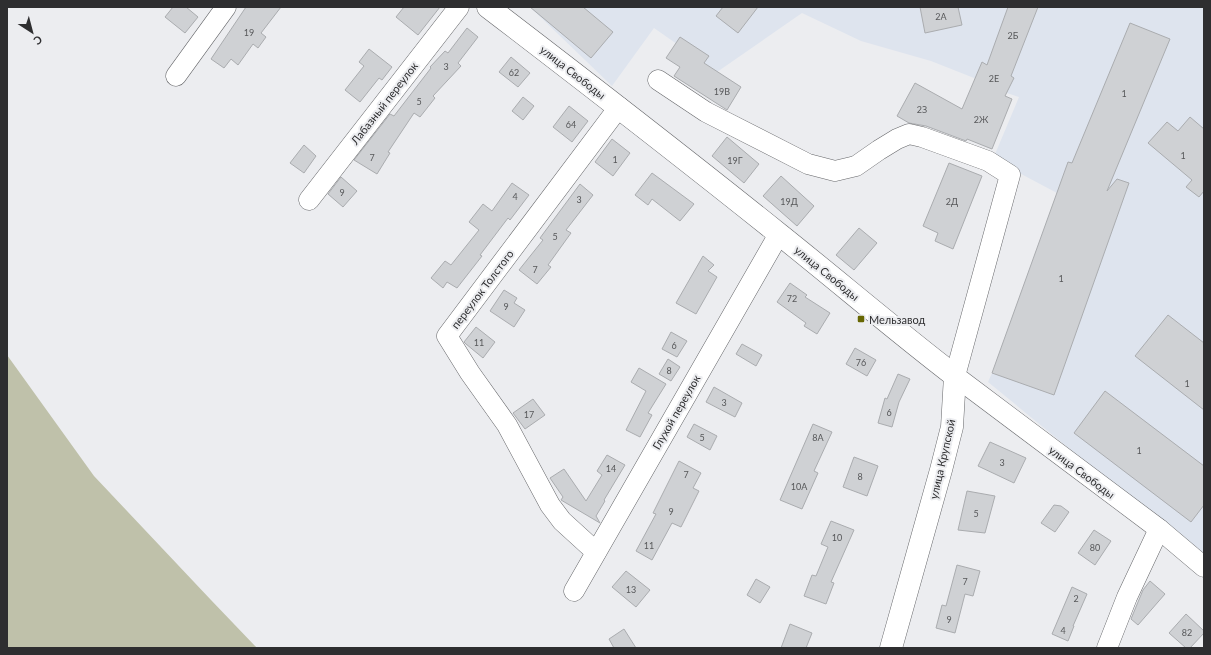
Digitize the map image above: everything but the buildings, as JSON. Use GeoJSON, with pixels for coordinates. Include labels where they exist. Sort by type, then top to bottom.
{"type":"FeatureCollection","features":[{"type":"Feature","properties":{"kind":"main road","name":"улица Свободы"},"geometry":{"type":"LineString","coordinates":[[490,7],[619,107],[955,376]]}},
{"type":"Feature","properties":{"kind":"main road","name":"улица Крупской"},"geometry":{"type":"LineString","coordinates":[[890,648],[952,427],[955,376]]}},
{"type":"Feature","properties":{"kind":"street"},"geometry":{"type":"LineString","coordinates":[[176,76],[226,7]]}},
{"type":"Feature","properties":{"kind":"street","name":"Лабазный переулок"},"geometry":{"type":"LineString","coordinates":[[309,200],[459,7]]}},
{"type":"Feature","properties":{"kind":"street","name":"улица Крупской"},"geometry":{"type":"LineString","coordinates":[[658,80],[706,112],[808,164],[835,171],[856,166],[897,138],[909,134],[922,137],[988,161],[1010,175],[955,376]]}},
{"type":"Feature","properties":{"kind":"street","name":"переулок Толстого"},"geometry":{"type":"LineString","coordinates":[[596,552],[562,521],[550,505],[506,425],[470,373],[447,336],[619,107]]}},
{"type":"Feature","properties":{"kind":"street","name":"Глухой переулок"},"geometry":{"type":"LineString","coordinates":[[574,591],[779,234]]}},
{"type":"Feature","properties":{"kind":"street","name":"улица Свободы"},"geometry":{"type":"LineString","coordinates":[[955,376],[1159,529],[1204,567]]}},
{"type":"Feature","properties":{"kind":"street"},"geometry":{"type":"LineString","coordinates":[[1106,648],[1127,597],[1159,529]]}},
{"type":"Feature","properties":{"kind":"shaded area"},"geometry":{"type":"Polygon","coordinates":[[[530,7],[1204,7],[1204,559],[988,382],[1057,193],[993,159],[1019,97],[931,61],[861,41],[802,13],[717,72],[654,28],[612,86],[530,7]]]}},
{"type":"Feature","properties":{"kind":"green space"},"geometry":{"type":"Polygon","coordinates":[[[7,355],[94,476],[257,648],[7,648],[7,355]]]}},
{"type":"Feature","properties":{"kind":"place","name":"Мельзавод"},"geometry":{"type":"Point","coordinates":[861,319]}}]}
